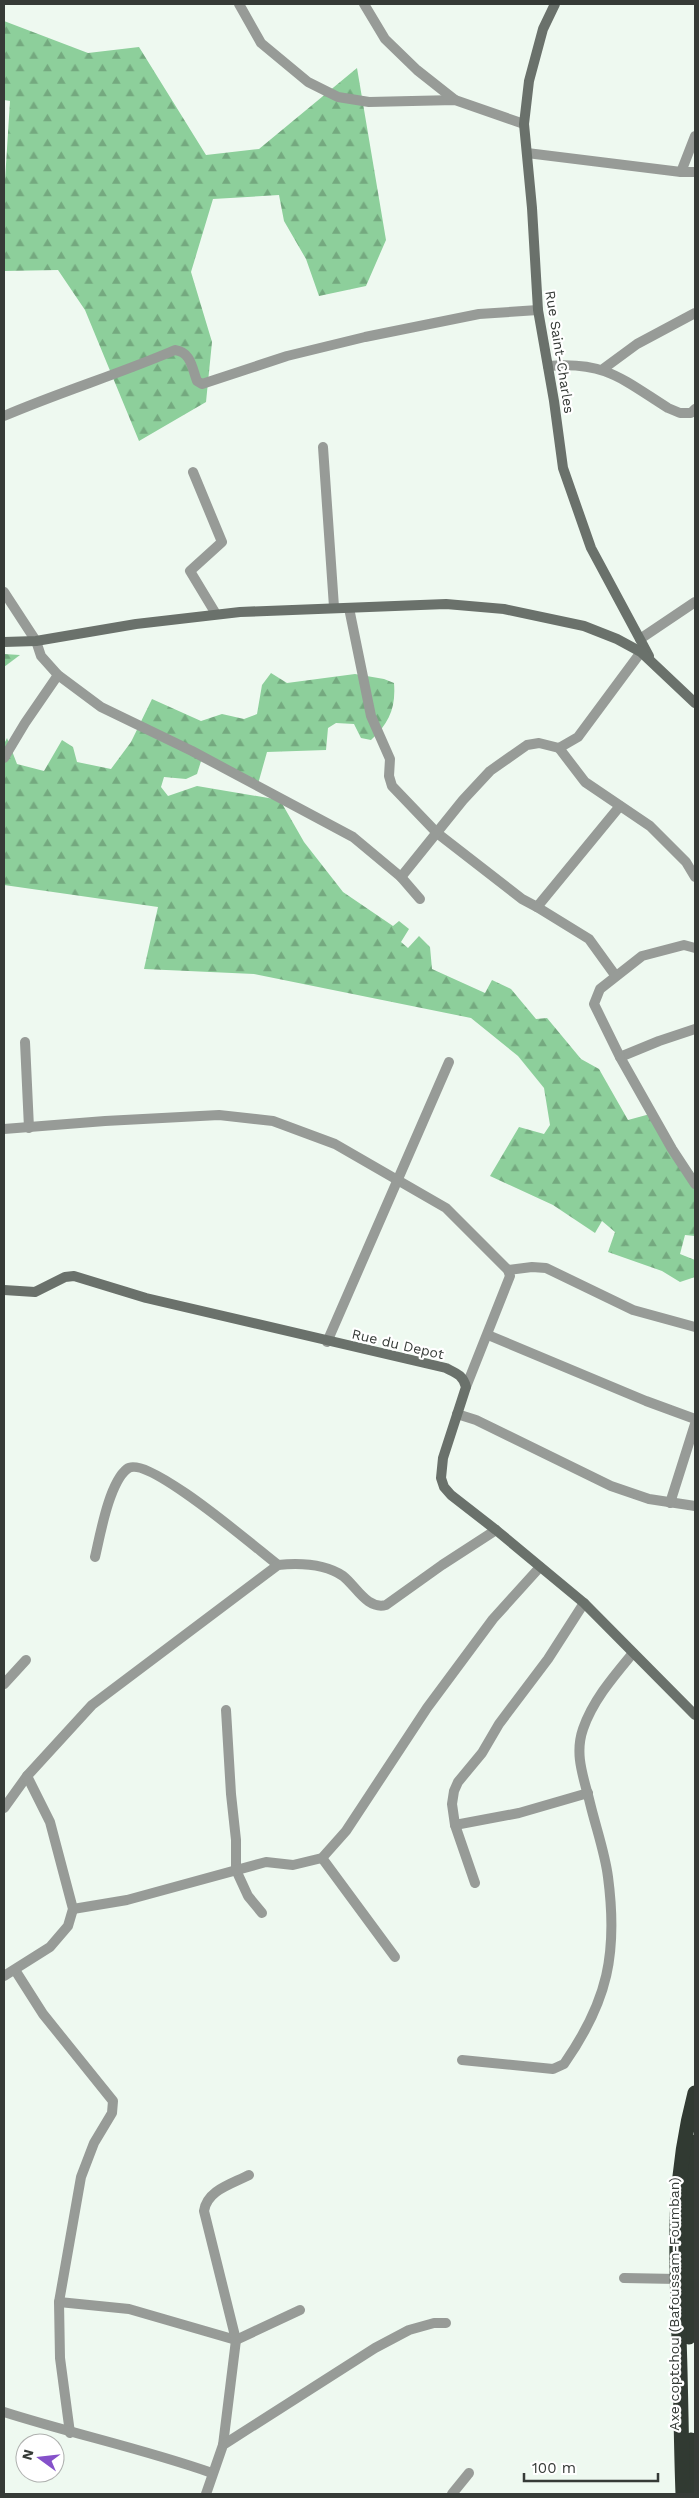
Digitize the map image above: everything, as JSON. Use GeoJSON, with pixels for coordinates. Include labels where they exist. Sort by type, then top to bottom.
{"type":"FeatureCollection","features":[{"type":"Feature","properties":{"kind":"highway","name":"Axe coptchou (Bafoussam-Foumban)"},"geometry":{"type":"LineString","coordinates":[[686,2416],[683,2210],[680,2158],[695,2093]]}},
{"type":"Feature","properties":{"kind":"highway","name":"Axe coptchou (Bafoussam-Foumban)"},"geometry":{"type":"LineString","coordinates":[[690,2467],[677,2279],[683,2210],[695,2142]]}},
{"type":"Feature","properties":{"kind":"highway"},"geometry":{"type":"LineString","coordinates":[[683,2494],[690,2467]]}},
{"type":"Feature","properties":{"kind":"highway"},"geometry":{"type":"LineString","coordinates":[[690,2467],[694,2494]]}},
{"type":"Feature","properties":{"kind":"street"},"geometry":{"type":"LineString","coordinates":[[239,4],[260,43],[308,82],[338,97],[369,102],[456,100]]}},
{"type":"Feature","properties":{"kind":"street"},"geometry":{"type":"LineString","coordinates":[[364,4],[385,40],[417,70],[456,100],[524,124]]}},
{"type":"Feature","properties":{"kind":"street","name":"Rue Saint-Charles"},"geometry":{"type":"LineString","coordinates":[[555,4],[543,29],[529,81],[524,124],[532,208],[538,310],[563,468],[591,548],[651,660]]}},
{"type":"Feature","properties":{"kind":"street"},"geometry":{"type":"LineString","coordinates":[[681,172],[695,136]]}},
{"type":"Feature","properties":{"kind":"street"},"geometry":{"type":"LineString","coordinates":[[527,152],[681,172],[695,172]]}},
{"type":"Feature","properties":{"kind":"street"},"geometry":{"type":"LineString","coordinates":[[4,416],[175,350],[182,351],[188,356],[196,381],[202,384],[287,356],[365,337],[479,314],[538,310]]}},
{"type":"Feature","properties":{"kind":"street"},"geometry":{"type":"LineString","coordinates":[[603,369],[637,344],[695,313]]}},
{"type":"Feature","properties":{"kind":"street"},"geometry":{"type":"LineString","coordinates":[[548,366],[574,364],[603,369],[668,408],[691,413],[695,409]]}},
{"type":"Feature","properties":{"kind":"street"},"geometry":{"type":"LineString","coordinates":[[323,447],[334,607]]}},
{"type":"Feature","properties":{"kind":"street"},"geometry":{"type":"LineString","coordinates":[[193,472],[222,542],[190,571],[216,614]]}},
{"type":"Feature","properties":{"kind":"street"},"geometry":{"type":"LineString","coordinates":[[4,592],[36,641],[41,656],[58,675],[100,707],[192,751],[353,837],[401,877],[420,899]]}},
{"type":"Feature","properties":{"kind":"street"},"geometry":{"type":"LineString","coordinates":[[640,639],[695,602]]}},
{"type":"Feature","properties":{"kind":"street"},"geometry":{"type":"LineString","coordinates":[[4,642],[36,641],[136,624],[216,614],[334,607],[446,604],[504,609],[584,626],[641,652],[695,703]]}},
{"type":"Feature","properties":{"kind":"street"},"geometry":{"type":"LineString","coordinates":[[349,608],[371,716],[390,759],[389,776],[392,786],[437,833],[522,899],[589,939],[615,975]]}},
{"type":"Feature","properties":{"kind":"street"},"geometry":{"type":"LineString","coordinates":[[559,748],[578,737],[641,652]]}},
{"type":"Feature","properties":{"kind":"street"},"geometry":{"type":"LineString","coordinates":[[4,758],[58,675]]}},
{"type":"Feature","properties":{"kind":"street"},"geometry":{"type":"LineString","coordinates":[[401,877],[463,800],[490,771],[527,744],[539,743],[559,748],[585,782],[650,826],[686,862],[695,877]]}},
{"type":"Feature","properties":{"kind":"street"},"geometry":{"type":"LineString","coordinates":[[538,907],[620,806]]}},
{"type":"Feature","properties":{"kind":"street"},"geometry":{"type":"LineString","coordinates":[[695,948],[684,944],[642,956],[615,975],[600,989],[594,1004],[620,1057],[672,1149],[695,1184]]}},
{"type":"Feature","properties":{"kind":"street"},"geometry":{"type":"LineString","coordinates":[[620,1057],[658,1041],[695,1029]]}},
{"type":"Feature","properties":{"kind":"street"},"geometry":{"type":"LineString","coordinates":[[25,1042],[29,1128]]}},
{"type":"Feature","properties":{"kind":"street"},"geometry":{"type":"LineString","coordinates":[[327,1342],[448,1062]]}},
{"type":"Feature","properties":{"kind":"street"},"geometry":{"type":"LineString","coordinates":[[4,1129],[219,1115],[273,1121],[335,1144],[398,1178],[446,1208],[508,1270],[510,1276],[509,1284],[466,1387],[457,1414],[441,1468],[444,1487],[462,1504],[584,1604],[695,1715]]}},
{"type":"Feature","properties":{"kind":"street"},"geometry":{"type":"LineString","coordinates":[[508,1270],[532,1266],[546,1268],[633,1310],[695,1327]]}},
{"type":"Feature","properties":{"kind":"street","name":"Rue du Depot"},"geometry":{"type":"LineString","coordinates":[[4,1290],[34,1292],[65,1276],[74,1276],[146,1298],[327,1342],[446,1368],[464,1379],[466,1387]]}},
{"type":"Feature","properties":{"kind":"street"},"geometry":{"type":"LineString","coordinates":[[488,1335],[646,1401],[695,1419]]}},
{"type":"Feature","properties":{"kind":"street"},"geometry":{"type":"LineString","coordinates":[[457,1414],[476,1420],[611,1486],[649,1499],[695,1506]]}},
{"type":"Feature","properties":{"kind":"street"},"geometry":{"type":"LineString","coordinates":[[670,1503],[695,1424]]}},
{"type":"Feature","properties":{"kind":"street"},"geometry":{"type":"LineString","coordinates":[[95,1557],[108,1505],[118,1482],[127,1469],[133,1467],[142,1468],[185,1491],[278,1565]]}},
{"type":"Feature","properties":{"kind":"street"},"geometry":{"type":"LineString","coordinates":[[4,1808],[27,1776],[92,1705],[278,1565],[293,1563],[328,1569],[342,1576],[373,1605],[381,1607],[496,1530]]}},
{"type":"Feature","properties":{"kind":"street"},"geometry":{"type":"LineString","coordinates":[[73,1909],[127,1900],[266,1862],[293,1865],[322,1858],[346,1831],[427,1708],[488,1626],[540,1567]]}},
{"type":"Feature","properties":{"kind":"street"},"geometry":{"type":"LineString","coordinates":[[475,1883],[456,1825],[452,1804],[454,1790],[458,1782],[482,1753],[499,1724],[548,1659],[584,1604]]}},
{"type":"Feature","properties":{"kind":"street"},"geometry":{"type":"LineString","coordinates":[[462,2060],[553,2069],[564,2064],[599,2001],[608,1974],[613,1936],[608,1876],[588,1793],[580,1771],[582,1730],[607,1685],[634,1653]]}},
{"type":"Feature","properties":{"kind":"street"},"geometry":{"type":"LineString","coordinates":[[4,1684],[26,1660]]}},
{"type":"Feature","properties":{"kind":"street"},"geometry":{"type":"LineString","coordinates":[[226,1710],[236,1840],[236,1870],[248,1896],[262,1913]]}},
{"type":"Feature","properties":{"kind":"street"},"geometry":{"type":"LineString","coordinates":[[4,1976],[54,1943],[68,1926],[73,1909],[50,1822],[27,1776]]}},
{"type":"Feature","properties":{"kind":"street"},"geometry":{"type":"LineString","coordinates":[[456,1825],[519,1813],[588,1793]]}},
{"type":"Feature","properties":{"kind":"street"},"geometry":{"type":"LineString","coordinates":[[322,1858],[395,1957]]}},
{"type":"Feature","properties":{"kind":"street"},"geometry":{"type":"LineString","coordinates":[[15,1970],[43,2014],[113,2101],[112,2113],[94,2143],[81,2177],[59,2302],[60,2358],[70,2433]]}},
{"type":"Feature","properties":{"kind":"street"},"geometry":{"type":"LineString","coordinates":[[206,2494],[223,2445],[236,2340],[204,2210],[205,2202],[211,2195],[249,2175]]}},
{"type":"Feature","properties":{"kind":"street"},"geometry":{"type":"LineString","coordinates":[[624,2278],[677,2279]]}},
{"type":"Feature","properties":{"kind":"street"},"geometry":{"type":"LineString","coordinates":[[59,2302],[129,2310],[236,2340],[300,2310]]}},
{"type":"Feature","properties":{"kind":"street"},"geometry":{"type":"LineString","coordinates":[[223,2445],[375,2348],[409,2330],[446,2323]]}},
{"type":"Feature","properties":{"kind":"street"},"geometry":{"type":"LineString","coordinates":[[4,2412],[70,2433],[182,2462],[212,2473]]}},
{"type":"Feature","properties":{"kind":"street"},"geometry":{"type":"LineString","coordinates":[[452,2494],[470,2473]]}},
{"type":"Feature","properties":{"kind":"green space"},"geometry":{"type":"Polygon","coordinates":[[[4,21],[88,53],[139,47],[206,155],[259,149],[357,68],[386,240],[366,286],[319,296],[306,259],[284,221],[279,195],[213,199],[191,272],[212,342],[206,402],[139,441],[85,310],[58,270],[4,271],[4,196],[10,101],[4,100],[4,21]]]}},
{"type":"Feature","properties":{"kind":"green space"},"geometry":{"type":"Polygon","coordinates":[[[4,654],[20,655],[4,667],[4,654]]]}},
{"type":"Feature","properties":{"kind":"green space"},"geometry":{"type":"Polygon","coordinates":[[[271,673],[287,683],[355,674],[384,679],[394,683],[392,708],[387,721],[371,740],[361,738],[354,724],[336,723],[328,728],[326,750],[267,752],[258,784],[202,758],[197,774],[186,779],[164,777],[161,787],[168,796],[197,786],[280,800],[304,842],[343,892],[393,926],[399,921],[409,929],[401,942],[408,948],[419,936],[430,947],[432,969],[485,993],[492,980],[511,989],[536,1019],[547,1018],[581,1059],[599,1069],[628,1120],[650,1114],[695,1175],[695,1236],[685,1235],[680,1254],[695,1260],[695,1277],[680,1282],[662,1271],[608,1252],[615,1232],[602,1221],[595,1233],[553,1205],[490,1176],[519,1127],[544,1134],[550,1125],[544,1088],[518,1056],[471,1018],[254,974],[144,969],[158,907],[4,885],[4,744],[7,738],[17,764],[44,771],[62,740],[73,747],[77,762],[111,769],[131,742],[152,699],[201,721],[222,714],[244,719],[257,714],[262,685],[271,673]]]}}]}
